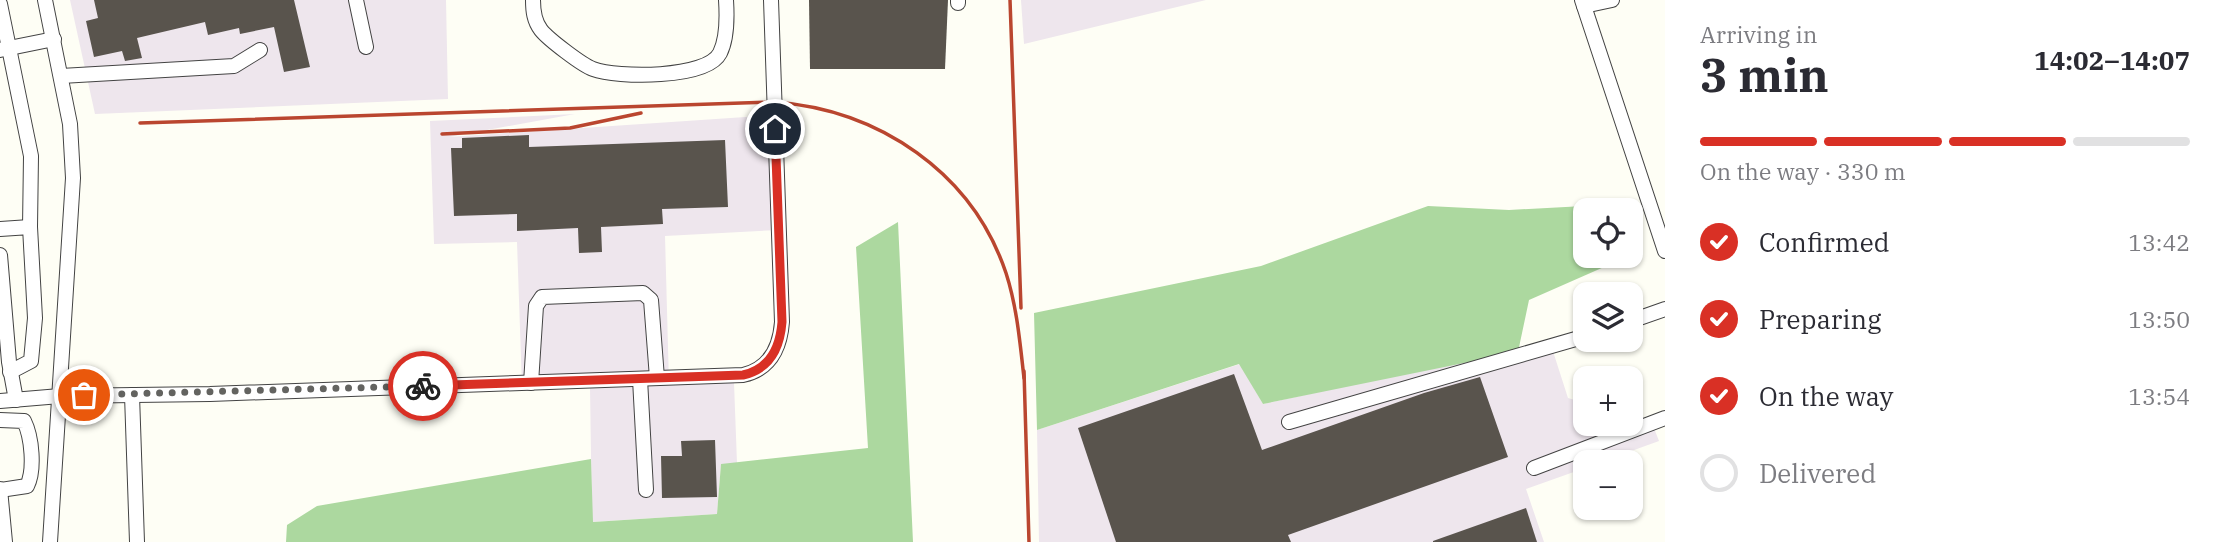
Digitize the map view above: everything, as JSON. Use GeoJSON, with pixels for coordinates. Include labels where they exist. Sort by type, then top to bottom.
{"type":"FeatureCollection","features":[{"type":"Feature","properties":{"kind":"street"},"geometry":{"type":"LineString","coordinates":[[45,0],[70,124],[73,188],[50,542]]}},
{"type":"Feature","properties":{"kind":"street"},"geometry":{"type":"LineString","coordinates":[[356,0],[366,47]]}},
{"type":"Feature","properties":{"kind":"street"},"geometry":{"type":"LineString","coordinates":[[533,0],[534,16],[541,31],[591,68],[620,74],[686,72],[711,64],[721,53],[727,15],[726,0]]}},
{"type":"Feature","properties":{"kind":"street"},"geometry":{"type":"LineString","coordinates":[[0,401],[60,396],[743,375],[760,370],[781,338],[782,322],[771,0]]}},
{"type":"Feature","properties":{"kind":"street"},"geometry":{"type":"LineString","coordinates":[[1612,0],[1583,3],[1665,251]]}},
{"type":"Feature","properties":{"kind":"street"},"geometry":{"type":"LineString","coordinates":[[0,4],[5,50],[31,156],[30,227],[35,288],[34,346],[31,361],[10,372]]}},
{"type":"Feature","properties":{"kind":"street"},"geometry":{"type":"LineString","coordinates":[[5,50],[54,39]]}},
{"type":"Feature","properties":{"kind":"street"},"geometry":{"type":"LineString","coordinates":[[61,76],[234,66],[260,50]]}},
{"type":"Feature","properties":{"kind":"street"},"geometry":{"type":"LineString","coordinates":[[0,229],[30,227]]}},
{"type":"Feature","properties":{"kind":"street"},"geometry":{"type":"LineString","coordinates":[[0,255],[10,372],[16,400]]}},
{"type":"Feature","properties":{"kind":"street"},"geometry":{"type":"LineString","coordinates":[[531,383],[536,306],[542,297],[643,293],[651,300],[657,378]]}},
{"type":"Feature","properties":{"kind":"street"},"geometry":{"type":"LineString","coordinates":[[1643,317],[1665,309]]}},
{"type":"Feature","properties":{"kind":"street"},"geometry":{"type":"LineString","coordinates":[[1289,422],[1573,340]]}},
{"type":"Feature","properties":{"kind":"street"},"geometry":{"type":"LineString","coordinates":[[640,379],[646,490]]}},
{"type":"Feature","properties":{"kind":"street"},"geometry":{"type":"LineString","coordinates":[[132,395],[137,542]]}},
{"type":"Feature","properties":{"kind":"street"},"geometry":{"type":"LineString","coordinates":[[1534,468],[1665,418]]}},
{"type":"Feature","properties":{"kind":"street"},"geometry":{"type":"LineString","coordinates":[[0,420],[24,421],[28,429],[31,472],[27,486],[0,490],[5,542]]}},
{"type":"Feature","properties":{"kind":"shaded area"},"geometry":{"type":"Polygon","coordinates":[[[70,0],[446,0],[448,99],[95,114],[70,0]]]}},
{"type":"Feature","properties":{"kind":"shaded area"},"geometry":{"type":"Polygon","coordinates":[[[1021,0],[1206,0],[1024,44],[1021,0]]]}},
{"type":"Feature","properties":{"kind":"shaded area"},"geometry":{"type":"Polygon","coordinates":[[[575,114],[449,137],[774,115],[778,230],[665,236],[669,384],[734,383],[737,463],[721,465],[717,514],[592,522],[590,387],[522,387],[517,242],[434,244],[430,121],[575,114]]]}},
{"type":"Feature","properties":{"kind":"shaded area"},"geometry":{"type":"Polygon","coordinates":[[[1550,342],[1568,398],[1573,399],[1573,436],[1643,436],[1643,420],[1652,423],[1659,441],[1634,450],[1573,450],[1573,472],[1526,489],[1544,542],[1039,542],[1037,430],[1240,364],[1263,404],[1550,342]]]}},
{"type":"Feature","properties":{"kind":"green space"},"geometry":{"type":"Polygon","coordinates":[[[1428,206],[1509,210],[1573,207],[1573,268],[1602,268],[1529,300],[1518,352],[1263,404],[1239,364],[1037,430],[1034,313],[1261,266],[1428,206]]]}},
{"type":"Feature","properties":{"kind":"green space"},"geometry":{"type":"Polygon","coordinates":[[[898,222],[913,542],[286,542],[287,525],[317,506],[591,459],[593,522],[717,514],[721,464],[868,448],[856,247],[898,222]]]}},
{"type":"Feature","properties":{"kind":"building"},"geometry":{"type":"Polygon","coordinates":[[[94,0],[294,0],[310,67],[284,72],[274,27],[240,34],[239,28],[208,35],[205,22],[137,38],[142,58],[125,61],[122,51],[94,57],[86,21],[98,18],[94,0]]]}},
{"type":"Feature","properties":{"kind":"building"},"geometry":{"type":"Polygon","coordinates":[[[809,0],[948,0],[945,69],[810,69],[809,0]]]}},
{"type":"Feature","properties":{"kind":"building"},"geometry":{"type":"Polygon","coordinates":[[[529,135],[529,147],[725,140],[728,207],[662,209],[663,224],[601,227],[602,252],[579,253],[578,228],[517,231],[517,214],[454,216],[451,148],[462,148],[462,138],[529,135]]]}},
{"type":"Feature","properties":{"kind":"building"},"geometry":{"type":"Polygon","coordinates":[[[1234,374],[1262,450],[1424,393],[1480,377],[1508,457],[1288,535],[1291,542],[1116,542],[1078,428],[1234,374]]]}},
{"type":"Feature","properties":{"kind":"building"},"geometry":{"type":"Polygon","coordinates":[[[715,440],[717,497],[662,498],[661,456],[682,456],[681,441],[715,440]]]}},
{"type":"Feature","properties":{"kind":"building"},"geometry":{"type":"Polygon","coordinates":[[[1526,508],[1537,542],[1433,542],[1433,541],[1526,508]]]}},
{"type":"Feature","properties":{"kind":"railway"},"geometry":{"type":"LineString","coordinates":[[1010,0],[1021,308]]}},
{"type":"Feature","properties":{"kind":"railway"},"geometry":{"type":"LineString","coordinates":[[140,123],[775,102],[850,118],[885,133],[917,153],[945,177],[970,205],[991,237],[1006,273],[1015,312],[1024,378]]}},
{"type":"Feature","properties":{"kind":"railway"},"geometry":{"type":"LineString","coordinates":[[442,134],[570,128],[641,113]]}},
{"type":"Feature","properties":{"kind":"railway"},"geometry":{"type":"LineString","coordinates":[[1024,371],[1029,542]]}},
{"type":"Feature","properties":{"kind":"way so far"},"geometry":{"type":"LineString","coordinates":[[84,395],[210,394],[423,386]]}},
{"type":"Feature","properties":{"kind":"route"},"geometry":{"type":"LineString","coordinates":[[423,386],[743,375],[760,370],[773,356],[781,338],[782,322],[775,129]]}}]}
